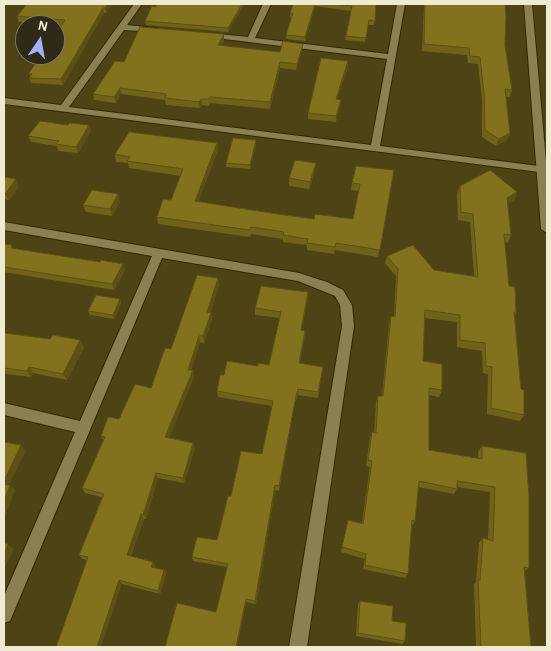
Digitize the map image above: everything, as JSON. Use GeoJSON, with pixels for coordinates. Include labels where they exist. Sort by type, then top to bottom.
{"type":"FeatureCollection","features":[{"type":"Feature","properties":{"kind":"street"},"geometry":{"type":"LineString","coordinates":[[63,109],[138,4]]}},
{"type":"Feature","properties":{"kind":"street"},"geometry":{"type":"LineString","coordinates":[[251,40],[267,4]]}},
{"type":"Feature","properties":{"kind":"street"},"geometry":{"type":"LineString","coordinates":[[375,149],[401,4]]}},
{"type":"Feature","properties":{"kind":"street"},"geometry":{"type":"LineString","coordinates":[[528,4],[545,170],[547,229]]}},
{"type":"Feature","properties":{"kind":"street"},"geometry":{"type":"LineString","coordinates":[[122,27],[162,31]]}},
{"type":"Feature","properties":{"kind":"street"},"geometry":{"type":"LineString","coordinates":[[201,34],[391,57]]}},
{"type":"Feature","properties":{"kind":"street"},"geometry":{"type":"LineString","coordinates":[[4,101],[545,170]]}},
{"type":"Feature","properties":{"kind":"street"},"geometry":{"type":"LineString","coordinates":[[4,226],[299,277],[339,293],[346,305],[348,326],[298,647]]}},
{"type":"Feature","properties":{"kind":"street"},"geometry":{"type":"LineString","coordinates":[[4,615],[159,252]]}},
{"type":"Feature","properties":{"kind":"street"},"geometry":{"type":"LineString","coordinates":[[4,409],[84,428]]}},
{"type":"Feature","properties":{"kind":"building"},"geometry":{"type":"Polygon","coordinates":[[[27,4],[107,4],[61,79],[29,78],[32,74],[29,73],[34,65],[65,65],[65,15],[18,15],[27,4]]]}},
{"type":"Feature","properties":{"kind":"building"},"geometry":{"type":"Polygon","coordinates":[[[157,4],[242,4],[228,28],[145,21],[152,6],[155,7],[157,4]]]}},
{"type":"Feature","properties":{"kind":"building"},"geometry":{"type":"Polygon","coordinates":[[[293,4],[315,4],[305,37],[286,35],[293,13],[290,13],[293,4]]]}},
{"type":"Feature","properties":{"kind":"building"},"geometry":{"type":"Polygon","coordinates":[[[329,4],[376,4],[375,21],[369,20],[366,38],[346,36],[352,6],[329,4]]]}},
{"type":"Feature","properties":{"kind":"building"},"geometry":{"type":"Polygon","coordinates":[[[425,4],[505,4],[505,46],[512,90],[505,89],[510,133],[499,139],[485,130],[484,93],[480,57],[470,56],[469,48],[424,44],[425,4]]]}},
{"type":"Feature","properties":{"kind":"building"},"geometry":{"type":"Polygon","coordinates":[[[140,27],[224,34],[218,45],[280,52],[283,41],[303,44],[297,64],[280,62],[270,102],[210,97],[209,99],[201,99],[199,102],[165,98],[166,94],[120,88],[114,97],[93,94],[115,61],[124,62],[140,27]]]}},
{"type":"Feature","properties":{"kind":"building"},"geometry":{"type":"Polygon","coordinates":[[[321,58],[348,61],[336,99],[341,100],[336,116],[308,113],[321,58]]]}},
{"type":"Feature","properties":{"kind":"building"},"geometry":{"type":"Polygon","coordinates":[[[40,121],[68,125],[70,123],[89,125],[76,147],[56,144],[59,141],[28,136],[40,121]]]}},
{"type":"Feature","properties":{"kind":"building"},"geometry":{"type":"Polygon","coordinates":[[[129,132],[217,143],[195,201],[277,214],[314,219],[315,214],[353,219],[360,184],[352,183],[356,166],[394,170],[380,250],[336,243],[335,247],[307,243],[308,239],[283,235],[284,232],[251,227],[250,230],[157,217],[163,199],[171,200],[183,169],[127,161],[130,157],[115,154],[129,132]]]}},
{"type":"Feature","properties":{"kind":"building"},"geometry":{"type":"Polygon","coordinates":[[[233,138],[256,140],[250,165],[226,163],[233,138]]]}},
{"type":"Feature","properties":{"kind":"building"},"geometry":{"type":"Polygon","coordinates":[[[295,160],[316,163],[310,182],[289,178],[295,160]]]}},
{"type":"Feature","properties":{"kind":"building"},"geometry":{"type":"Polygon","coordinates":[[[490,170],[517,192],[507,198],[511,235],[504,234],[509,286],[515,287],[516,312],[514,312],[521,389],[524,390],[524,415],[491,408],[492,367],[486,366],[485,343],[460,340],[460,315],[425,310],[423,361],[442,364],[442,390],[429,388],[429,450],[482,459],[482,446],[526,453],[529,496],[529,568],[524,567],[531,647],[481,647],[478,580],[480,580],[483,538],[493,541],[495,487],[457,481],[457,489],[419,481],[415,521],[412,520],[408,574],[365,565],[366,554],[342,547],[348,520],[363,524],[372,461],[368,460],[372,432],[376,433],[378,396],[383,396],[391,316],[395,317],[398,269],[387,256],[413,245],[434,270],[478,277],[473,214],[461,212],[460,186],[490,170]]]}},
{"type":"Feature","properties":{"kind":"building"},"geometry":{"type":"Polygon","coordinates":[[[4,177],[16,179],[5,194],[4,193],[4,177]]]}},
{"type":"Feature","properties":{"kind":"building"},"geometry":{"type":"Polygon","coordinates":[[[92,190],[118,194],[110,209],[83,205],[92,190]]]}},
{"type":"Feature","properties":{"kind":"building"},"geometry":{"type":"Polygon","coordinates":[[[4,244],[12,245],[11,248],[123,264],[112,284],[4,267],[4,244]]]}},
{"type":"Feature","properties":{"kind":"building"},"geometry":{"type":"Polygon","coordinates":[[[197,275],[218,278],[207,312],[211,313],[203,336],[199,336],[188,370],[193,370],[165,437],[193,443],[183,478],[156,473],[143,515],[141,514],[127,555],[153,562],[151,567],[164,570],[158,591],[119,580],[97,647],[56,647],[88,557],[79,555],[104,494],[82,488],[105,437],[101,436],[108,417],[119,419],[135,384],[151,388],[165,348],[171,349],[197,275]]]}},
{"type":"Feature","properties":{"kind":"building"},"geometry":{"type":"Polygon","coordinates":[[[261,286],[308,292],[301,330],[305,331],[299,363],[323,367],[318,392],[298,389],[279,486],[275,485],[255,601],[246,599],[236,647],[165,647],[177,603],[216,612],[228,564],[192,557],[197,537],[217,540],[228,496],[231,496],[241,451],[262,454],[273,401],[217,391],[220,375],[224,375],[227,361],[258,366],[258,363],[269,365],[281,312],[255,308],[261,286]]]}},
{"type":"Feature","properties":{"kind":"building"},"geometry":{"type":"Polygon","coordinates":[[[96,295],[120,299],[113,315],[88,311],[96,295]]]}},
{"type":"Feature","properties":{"kind":"building"},"geometry":{"type":"Polygon","coordinates":[[[4,333],[50,339],[53,335],[80,340],[63,374],[29,367],[27,371],[4,368],[4,333]]]}},
{"type":"Feature","properties":{"kind":"building"},"geometry":{"type":"Polygon","coordinates":[[[4,442],[21,445],[4,481],[4,442]]]}},
{"type":"Feature","properties":{"kind":"building"},"geometry":{"type":"Polygon","coordinates":[[[4,485],[10,485],[4,501],[4,485]]]}},
{"type":"Feature","properties":{"kind":"building"},"geometry":{"type":"Polygon","coordinates":[[[4,543],[8,544],[4,554],[4,543]]]}},
{"type":"Feature","properties":{"kind":"building"},"geometry":{"type":"Polygon","coordinates":[[[360,601],[393,606],[392,621],[406,623],[405,641],[358,633],[360,601]]]}}]}
